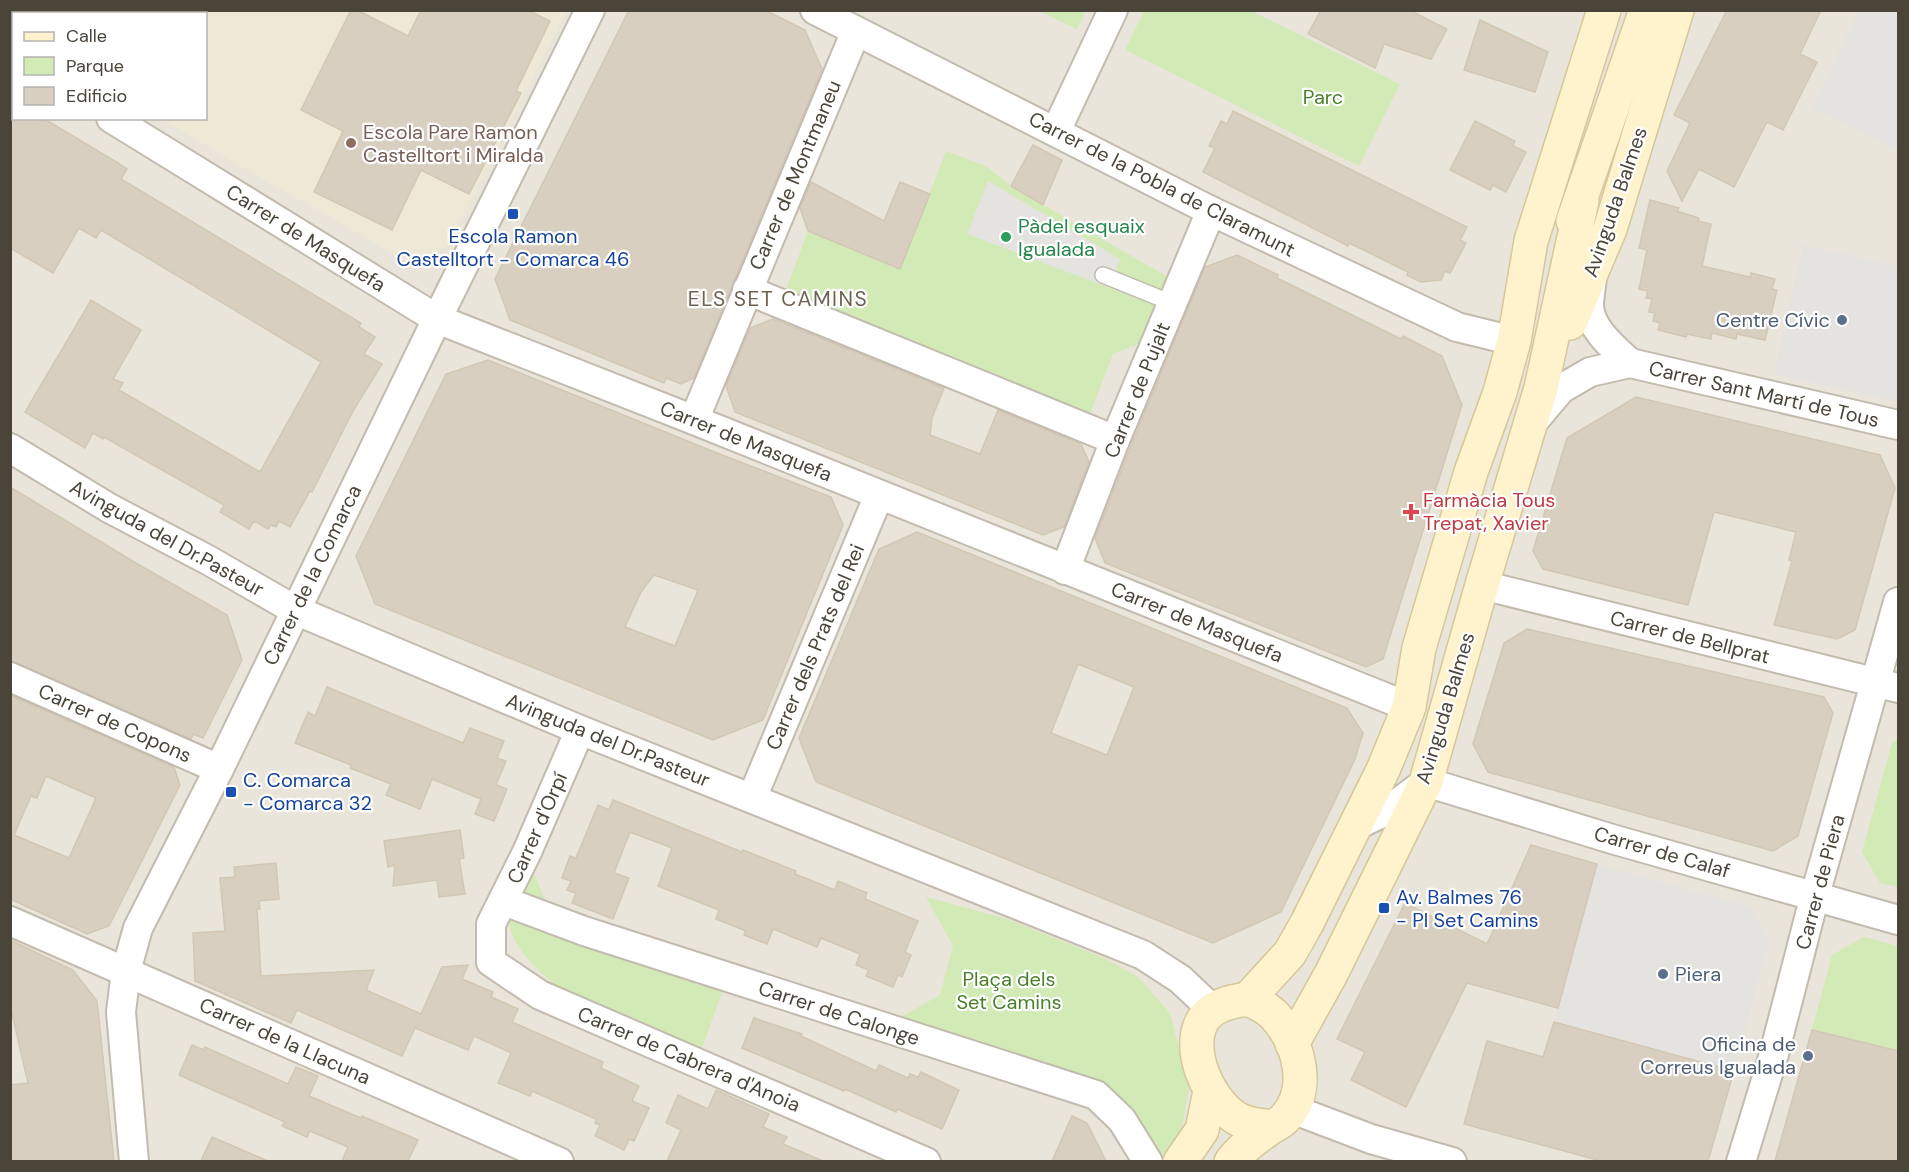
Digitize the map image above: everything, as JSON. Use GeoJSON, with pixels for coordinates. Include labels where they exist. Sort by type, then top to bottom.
{"type":"FeatureCollection","features":[{"type":"Feature","properties":{"kind":"street","name":"Carrer de la Comarca"},"geometry":{"type":"LineString","coordinates":[[134,1161],[120,1012],[126,971],[138,928],[219,769],[590,10]]}},
{"type":"Feature","properties":{"kind":"street","name":"Carrer de la Pobla de Claramunt"},"geometry":{"type":"LineString","coordinates":[[815,10],[1211,211],[1457,327],[1514,341]]}},
{"type":"Feature","properties":{"kind":"street"},"geometry":{"type":"LineString","coordinates":[[1056,131],[1113,10]]}},
{"type":"Feature","properties":{"kind":"street","name":"Avinguda Balmes"},"geometry":{"type":"LineString","coordinates":[[1500,392],[1514,341],[1531,242],[1604,10]]}},
{"type":"Feature","properties":{"kind":"street"},"geometry":{"type":"LineString","coordinates":[[1582,201],[1646,10]]}},
{"type":"Feature","properties":{"kind":"street","name":"Avinguda Balmes"},"geometry":{"type":"LineString","coordinates":[[1541,388],[1610,229],[1677,10]]}},
{"type":"Feature","properties":{"kind":"street","name":"Carrer de Montmaneu"},"geometry":{"type":"LineString","coordinates":[[694,420],[856,31]]}},
{"type":"Feature","properties":{"kind":"street","name":"Carrer de Masquefa"},"geometry":{"type":"LineString","coordinates":[[114,120],[437,319],[1409,707]]}},
{"type":"Feature","properties":{"kind":"street","name":"Avinguda Balmes"},"geometry":{"type":"LineString","coordinates":[[1292,1044],[1330,974],[1425,782],[1541,388],[1582,201]]}},
{"type":"Feature","properties":{"kind":"street","name":"Avinguda Balmes"},"geometry":{"type":"LineString","coordinates":[[1248,999],[1290,953],[1383,770],[1409,707],[1423,637],[1471,472],[1500,392],[1582,201]]}},
{"type":"Feature","properties":{"kind":"street","name":"Carrer de Pujalt"},"geometry":{"type":"LineString","coordinates":[[1065,570],[1115,440],[1211,211]]}},
{"type":"Feature","properties":{"kind":"street"},"geometry":{"type":"LineString","coordinates":[[1593,272],[1589,309],[1596,326],[1630,363]]}},
{"type":"Feature","properties":{"kind":"street"},"geometry":{"type":"LineString","coordinates":[[747,290],[1115,440]]}},
{"type":"Feature","properties":{"kind":"street"},"geometry":{"type":"LineString","coordinates":[[1528,428],[1561,389],[1590,372],[1630,363]]}},
{"type":"Feature","properties":{"kind":"street","name":"Carrer Sant Martí de Tous"},"geometry":{"type":"LineString","coordinates":[[1630,363],[1899,425]]}},
{"type":"Feature","properties":{"kind":"street","name":"Avinguda del Dr.Pasteur"},"geometry":{"type":"LineString","coordinates":[[10,448],[109,508],[296,610],[580,730],[1143,955],[1180,979],[1213,1010]]}},
{"type":"Feature","properties":{"kind":"street","name":"Carrer dels Prats del Rei"},"geometry":{"type":"LineString","coordinates":[[752,798],[879,495]]}},
{"type":"Feature","properties":{"kind":"street","name":"Carrer de Bellprat"},"geometry":{"type":"LineString","coordinates":[[1482,585],[1887,686]]}},
{"type":"Feature","properties":{"kind":"street","name":"Carrer de Piera"},"geometry":{"type":"LineString","coordinates":[[1741,1161],[1774,1054],[1815,895],[1887,686],[1899,602]]}},
{"type":"Feature","properties":{"kind":"street","name":"Carrer de Copons"},"geometry":{"type":"LineString","coordinates":[[10,677],[219,769]]}},
{"type":"Feature","properties":{"kind":"street","name":"Carrer d'Orpí"},"geometry":{"type":"LineString","coordinates":[[497,913],[527,852],[580,730]]}},
{"type":"Feature","properties":{"kind":"street"},"geometry":{"type":"LineString","coordinates":[[1355,826],[1390,809],[1425,782]]}},
{"type":"Feature","properties":{"kind":"street","name":"Carrer de Calaf"},"geometry":{"type":"LineString","coordinates":[[1425,782],[1612,839],[1899,920]]}},
{"type":"Feature","properties":{"kind":"street","name":"Carrer de Cabrera d'Anoia"},"geometry":{"type":"LineString","coordinates":[[497,913],[491,962],[540,995],[926,1161]]}},
{"type":"Feature","properties":{"kind":"street","name":"Carrer de Calonge"},"geometry":{"type":"LineString","coordinates":[[497,913],[584,931],[1096,1095],[1122,1120],[1148,1161]]}},
{"type":"Feature","properties":{"kind":"street","name":"Carrer de la Llacuna"},"geometry":{"type":"LineString","coordinates":[[10,921],[559,1161]]}},
{"type":"Feature","properties":{"kind":"street"},"geometry":{"type":"LineString","coordinates":[[1231,1161],[1282,1118],[1298,1097],[1301,1083],[1298,1061],[1292,1044],[1274,1015],[1248,999],[1225,1003],[1213,1010],[1204,1018],[1197,1032],[1196,1049],[1210,1091],[1214,1098],[1235,1118],[1251,1125],[1282,1118],[1452,1161]]}},
{"type":"Feature","properties":{"kind":"street"},"geometry":{"type":"LineString","coordinates":[[1180,1161],[1202,1130],[1210,1091]]}},
{"type":"Feature","properties":{"kind":"lane"},"geometry":{"type":"LineString","coordinates":[[1103,275],[1172,303]]}},
{"type":"Feature","properties":{"kind":"shaded area"},"geometry":{"type":"Polygon","coordinates":[[[11,11],[1898,11],[1898,1161],[11,1161],[11,11]]]}},
{"type":"Feature","properties":{"kind":"shaded area","name":"Escola Pare Ramon Castelltort i Miralda"},"geometry":{"type":"Polygon","coordinates":[[[566,11],[448,246],[405,262],[164,120],[207,120],[207,12],[186,12],[566,11]]]}},
{"type":"Feature","properties":{"kind":"shaded area"},"geometry":{"type":"Polygon","coordinates":[[[1859,11],[1898,11],[1898,151],[1811,109],[1859,11]]]}},
{"type":"Feature","properties":{"kind":"shaded area"},"geometry":{"type":"Polygon","coordinates":[[[988,181],[1120,259],[1110,288],[967,234],[988,181]]]}},
{"type":"Feature","properties":{"kind":"shaded area","name":"Centre Cívic"},"geometry":{"type":"Polygon","coordinates":[[[1803,245],[1898,266],[1898,402],[1774,374],[1803,245]]]}},
{"type":"Feature","properties":{"kind":"shaded area","name":"Piera"},"geometry":{"type":"Polygon","coordinates":[[[1597,864],[1751,907],[1769,941],[1734,1071],[1554,1022],[1597,864]]]}},
{"type":"Feature","properties":{"kind":"green space"},"geometry":{"type":"Polygon","coordinates":[[[1039,11],[1086,11],[1077,29],[1039,11]]]}},
{"type":"Feature","properties":{"kind":"green space","name":"Parc"},"geometry":{"type":"Polygon","coordinates":[[[1144,11],[1251,11],[1400,84],[1359,166],[1125,50],[1144,11]]]}},
{"type":"Feature","properties":{"kind":"green space"},"geometry":{"type":"Polygon","coordinates":[[[946,151],[986,166],[1011,186],[1168,277],[1143,342],[1113,354],[1080,440],[776,317],[808,231],[900,269],[946,151]]]}},
{"type":"Feature","properties":{"kind":"green space"},"geometry":{"type":"Polygon","coordinates":[[[1898,739],[1898,887],[1880,883],[1862,852],[1892,743],[1898,739]]]}},
{"type":"Feature","properties":{"kind":"green space"},"geometry":{"type":"Polygon","coordinates":[[[534,874],[551,913],[730,970],[702,1048],[593,1010],[540,972],[517,944],[511,931],[510,919],[516,903],[534,874]]]}},
{"type":"Feature","properties":{"kind":"green space","name":"Plaça dels Set Camins"},"geometry":{"type":"Polygon","coordinates":[[[926,897],[1007,919],[1104,958],[1138,977],[1170,1013],[1189,1090],[1181,1131],[1165,1156],[1156,1151],[1141,1130],[895,1020],[940,995],[953,946],[926,897]]]}},
{"type":"Feature","properties":{"kind":"green space"},"geometry":{"type":"Polygon","coordinates":[[[1864,937],[1898,946],[1898,1051],[1812,1030],[1832,955],[1864,937]]]}},
{"type":"Feature","properties":{"kind":"building"},"geometry":{"type":"Polygon","coordinates":[[[351,10],[357,10],[408,36],[421,10],[528,10],[550,21],[516,91],[521,93],[469,194],[421,170],[392,230],[314,192],[343,131],[301,110],[351,10]]]}},
{"type":"Feature","properties":{"kind":"building"},"geometry":{"type":"Polygon","coordinates":[[[629,10],[765,10],[805,30],[822,69],[694,378],[681,384],[666,378],[664,383],[510,320],[495,279],[629,10]]]}},
{"type":"Feature","properties":{"kind":"building"},"geometry":{"type":"Polygon","coordinates":[[[1321,10],[1409,10],[1447,29],[1431,59],[1384,44],[1375,68],[1308,34],[1321,10]]]}},
{"type":"Feature","properties":{"kind":"building"},"geometry":{"type":"Polygon","coordinates":[[[1727,10],[1821,10],[1800,54],[1817,62],[1783,130],[1767,122],[1734,187],[1699,169],[1682,201],[1667,171],[1690,123],[1674,115],[1727,10]]]}},
{"type":"Feature","properties":{"kind":"building"},"geometry":{"type":"Polygon","coordinates":[[[1480,20],[1548,52],[1535,92],[1464,70],[1480,20]]]}},
{"type":"Feature","properties":{"kind":"building"},"geometry":{"type":"Polygon","coordinates":[[[1233,111],[1467,227],[1460,240],[1466,243],[1450,273],[1445,271],[1441,280],[1421,282],[1407,275],[1408,272],[1349,243],[1348,246],[1203,172],[1215,148],[1209,146],[1221,121],[1227,124],[1233,111]]]}},
{"type":"Feature","properties":{"kind":"building"},"geometry":{"type":"Polygon","coordinates":[[[10,118],[12,120],[46,120],[127,169],[121,179],[361,323],[359,327],[375,337],[364,354],[382,364],[353,411],[312,492],[310,491],[290,527],[279,521],[276,527],[271,525],[268,529],[254,521],[249,529],[220,512],[224,505],[104,437],[103,439],[93,433],[85,448],[25,412],[91,300],[141,330],[113,379],[123,383],[119,390],[260,472],[321,362],[101,230],[96,238],[79,228],[53,273],[10,248],[10,118]]]}},
{"type":"Feature","properties":{"kind":"building"},"geometry":{"type":"Polygon","coordinates":[[[1475,121],[1515,141],[1513,146],[1526,152],[1506,192],[1493,185],[1490,190],[1450,170],[1475,121]]]}},
{"type":"Feature","properties":{"kind":"building"},"geometry":{"type":"Polygon","coordinates":[[[1033,145],[1062,160],[1043,205],[1011,186],[1033,145]]]}},
{"type":"Feature","properties":{"kind":"building"},"geometry":{"type":"Polygon","coordinates":[[[811,182],[884,221],[900,182],[930,194],[900,269],[808,231],[800,208],[811,182]]]}},
{"type":"Feature","properties":{"kind":"building"},"geometry":{"type":"Polygon","coordinates":[[[1650,200],[1679,208],[1677,211],[1699,218],[1698,221],[1711,224],[1702,266],[1750,277],[1751,273],[1775,279],[1772,289],[1777,290],[1765,340],[1737,334],[1736,339],[1712,333],[1711,339],[1687,334],[1686,337],[1658,330],[1660,323],[1653,321],[1655,313],[1649,312],[1652,299],[1646,298],[1648,291],[1639,289],[1647,250],[1639,248],[1650,200]]]}},
{"type":"Feature","properties":{"kind":"building"},"geometry":{"type":"Polygon","coordinates":[[[1237,255],[1278,275],[1277,278],[1401,339],[1403,336],[1442,356],[1462,405],[1383,659],[1366,667],[1105,563],[1095,538],[1205,267],[1237,255]]]}},
{"type":"Feature","properties":{"kind":"building"},"geometry":{"type":"Polygon","coordinates":[[[773,319],[944,388],[932,418],[930,435],[980,454],[998,410],[1081,444],[1089,462],[1064,527],[1043,535],[735,412],[726,386],[750,328],[773,319]]]}},
{"type":"Feature","properties":{"kind":"building"},"geometry":{"type":"Polygon","coordinates":[[[488,360],[831,497],[843,525],[763,720],[713,740],[375,604],[356,556],[446,374],[488,360]],[[654,575],[641,592],[625,627],[675,646],[698,590],[654,575]]]}},
{"type":"Feature","properties":{"kind":"building"},"geometry":{"type":"Polygon","coordinates":[[[1636,397],[1880,455],[1895,488],[1855,630],[1837,639],[1774,625],[1792,561],[1789,560],[1796,532],[1714,512],[1688,605],[1543,569],[1533,551],[1567,438],[1636,397]]]}},
{"type":"Feature","properties":{"kind":"building"},"geometry":{"type":"Polygon","coordinates":[[[10,487],[227,615],[242,660],[203,738],[193,734],[191,739],[10,661],[10,487]]]}},
{"type":"Feature","properties":{"kind":"building"},"geometry":{"type":"Polygon","coordinates":[[[917,532],[1347,708],[1363,733],[1355,759],[1281,912],[1213,943],[816,782],[799,738],[879,549],[917,532]],[[1078,664],[1051,733],[1107,755],[1134,687],[1078,664]]]}},
{"type":"Feature","properties":{"kind":"building"},"geometry":{"type":"Polygon","coordinates":[[[1527,629],[1824,697],[1833,713],[1798,836],[1773,851],[1488,772],[1473,744],[1504,643],[1527,629]]]}},
{"type":"Feature","properties":{"kind":"building"},"geometry":{"type":"Polygon","coordinates":[[[327,687],[463,743],[470,728],[504,741],[497,758],[506,761],[496,785],[507,789],[494,821],[475,814],[481,799],[432,779],[420,809],[386,795],[391,784],[295,743],[308,712],[315,716],[327,687]]]}},
{"type":"Feature","properties":{"kind":"building"},"geometry":{"type":"Polygon","coordinates":[[[10,695],[174,767],[180,785],[109,926],[87,934],[10,899],[10,695]],[[46,776],[37,798],[31,796],[14,835],[69,858],[96,798],[46,776]]]}},
{"type":"Feature","properties":{"kind":"building"},"geometry":{"type":"Polygon","coordinates":[[[613,800],[742,852],[743,850],[796,871],[795,874],[835,890],[838,881],[867,893],[865,899],[918,921],[905,952],[911,955],[902,977],[898,975],[893,987],[866,976],[869,970],[856,965],[860,954],[821,938],[817,947],[773,929],[767,944],[744,935],[746,931],[716,919],[719,910],[658,886],[672,848],[630,832],[614,873],[629,878],[613,919],[572,903],[576,893],[567,890],[571,881],[562,878],[570,856],[576,858],[598,805],[609,810],[613,800]]]}},
{"type":"Feature","properties":{"kind":"building"},"geometry":{"type":"Polygon","coordinates":[[[460,830],[464,858],[459,859],[465,894],[439,897],[437,880],[393,886],[395,865],[388,867],[384,841],[460,830]]]}},
{"type":"Feature","properties":{"kind":"building"},"geometry":{"type":"Polygon","coordinates":[[[1531,845],[1597,864],[1558,1008],[1467,983],[1406,1107],[1351,1080],[1365,1052],[1337,1039],[1405,903],[1487,944],[1531,845]]]}},
{"type":"Feature","properties":{"kind":"building"},"geometry":{"type":"Polygon","coordinates":[[[276,863],[279,899],[259,901],[260,909],[257,909],[261,976],[374,970],[366,990],[421,1014],[442,967],[468,965],[462,979],[493,992],[491,997],[518,1009],[512,1022],[603,1062],[601,1068],[639,1086],[632,1101],[649,1108],[634,1141],[629,1139],[624,1150],[595,1136],[600,1125],[595,1123],[596,1119],[532,1091],[530,1096],[498,1083],[511,1053],[474,1036],[468,1050],[415,1028],[402,1056],[297,1010],[291,1023],[195,981],[193,933],[225,931],[220,878],[235,877],[234,867],[276,863]]]}},
{"type":"Feature","properties":{"kind":"building"},"geometry":{"type":"Polygon","coordinates":[[[10,940],[73,970],[97,1001],[114,1161],[10,1161],[10,1085],[28,1083],[10,1005],[10,940]]]}},
{"type":"Feature","properties":{"kind":"building"},"geometry":{"type":"Polygon","coordinates":[[[754,1018],[802,1034],[801,1036],[876,1071],[879,1065],[908,1078],[910,1074],[918,1077],[921,1072],[959,1090],[942,1129],[742,1048],[754,1018]]]}},
{"type":"Feature","properties":{"kind":"building"},"geometry":{"type":"Polygon","coordinates":[[[1554,1022],[1734,1071],[1708,1161],[1601,1161],[1464,1124],[1487,1041],[1543,1057],[1554,1022]]]}},
{"type":"Feature","properties":{"kind":"building"},"geometry":{"type":"Polygon","coordinates":[[[1812,1030],[1899,1051],[1899,1161],[1775,1161],[1812,1030]]]}},
{"type":"Feature","properties":{"kind":"building"},"geometry":{"type":"Polygon","coordinates":[[[192,1045],[204,1050],[205,1047],[288,1084],[296,1067],[318,1076],[309,1096],[418,1140],[408,1161],[342,1161],[348,1147],[310,1131],[307,1137],[282,1126],[285,1122],[179,1075],[192,1045]]]}},
{"type":"Feature","properties":{"kind":"building"},"geometry":{"type":"Polygon","coordinates":[[[716,1090],[769,1114],[763,1127],[787,1137],[783,1144],[823,1161],[667,1161],[681,1130],[666,1123],[678,1095],[708,1109],[716,1090]]]}},
{"type":"Feature","properties":{"kind":"building"},"geometry":{"type":"Polygon","coordinates":[[[1072,1116],[1087,1123],[1106,1161],[1052,1161],[1072,1116]]]}},
{"type":"Feature","properties":{"kind":"building"},"geometry":{"type":"Polygon","coordinates":[[[212,1137],[268,1161],[201,1161],[212,1137]]]}},
{"type":"Feature","properties":{"kind":"place","name":"Escola Pare Ramon Castelltort i Miralda"},"geometry":{"type":"Point","coordinates":[351,143]}},
{"type":"Feature","properties":{"kind":"place","name":"Escola Ramon Castelltort - Comarca 46"},"geometry":{"type":"Point","coordinates":[513,214]}},
{"type":"Feature","properties":{"kind":"place","name":"Pàdel esquaix Igualada"},"geometry":{"type":"Point","coordinates":[1006,237]}},
{"type":"Feature","properties":{"kind":"place","name":"Centre Cívic"},"geometry":{"type":"Point","coordinates":[1842,320]}},
{"type":"Feature","properties":{"kind":"place","name":"Farmàcia Tous Trepat, Xavier"},"geometry":{"type":"Point","coordinates":[1411,512]}},
{"type":"Feature","properties":{"kind":"place","name":"C. Comarca - Comarca 32"},"geometry":{"type":"Point","coordinates":[231,792]}},
{"type":"Feature","properties":{"kind":"place","name":"Av. Balmes 76 - Pl Set Camins"},"geometry":{"type":"Point","coordinates":[1384,908]}},
{"type":"Feature","properties":{"kind":"place","name":"Piera"},"geometry":{"type":"Point","coordinates":[1663,974]}},
{"type":"Feature","properties":{"kind":"place","name":"Oficina de Correus Igualada"},"geometry":{"type":"Point","coordinates":[1808,1056]}},
{"type":"Feature","properties":{"kind":"district","name":"ELS SET CAMINS"},"geometry":{"type":"Point","coordinates":[778,299]}}]}
